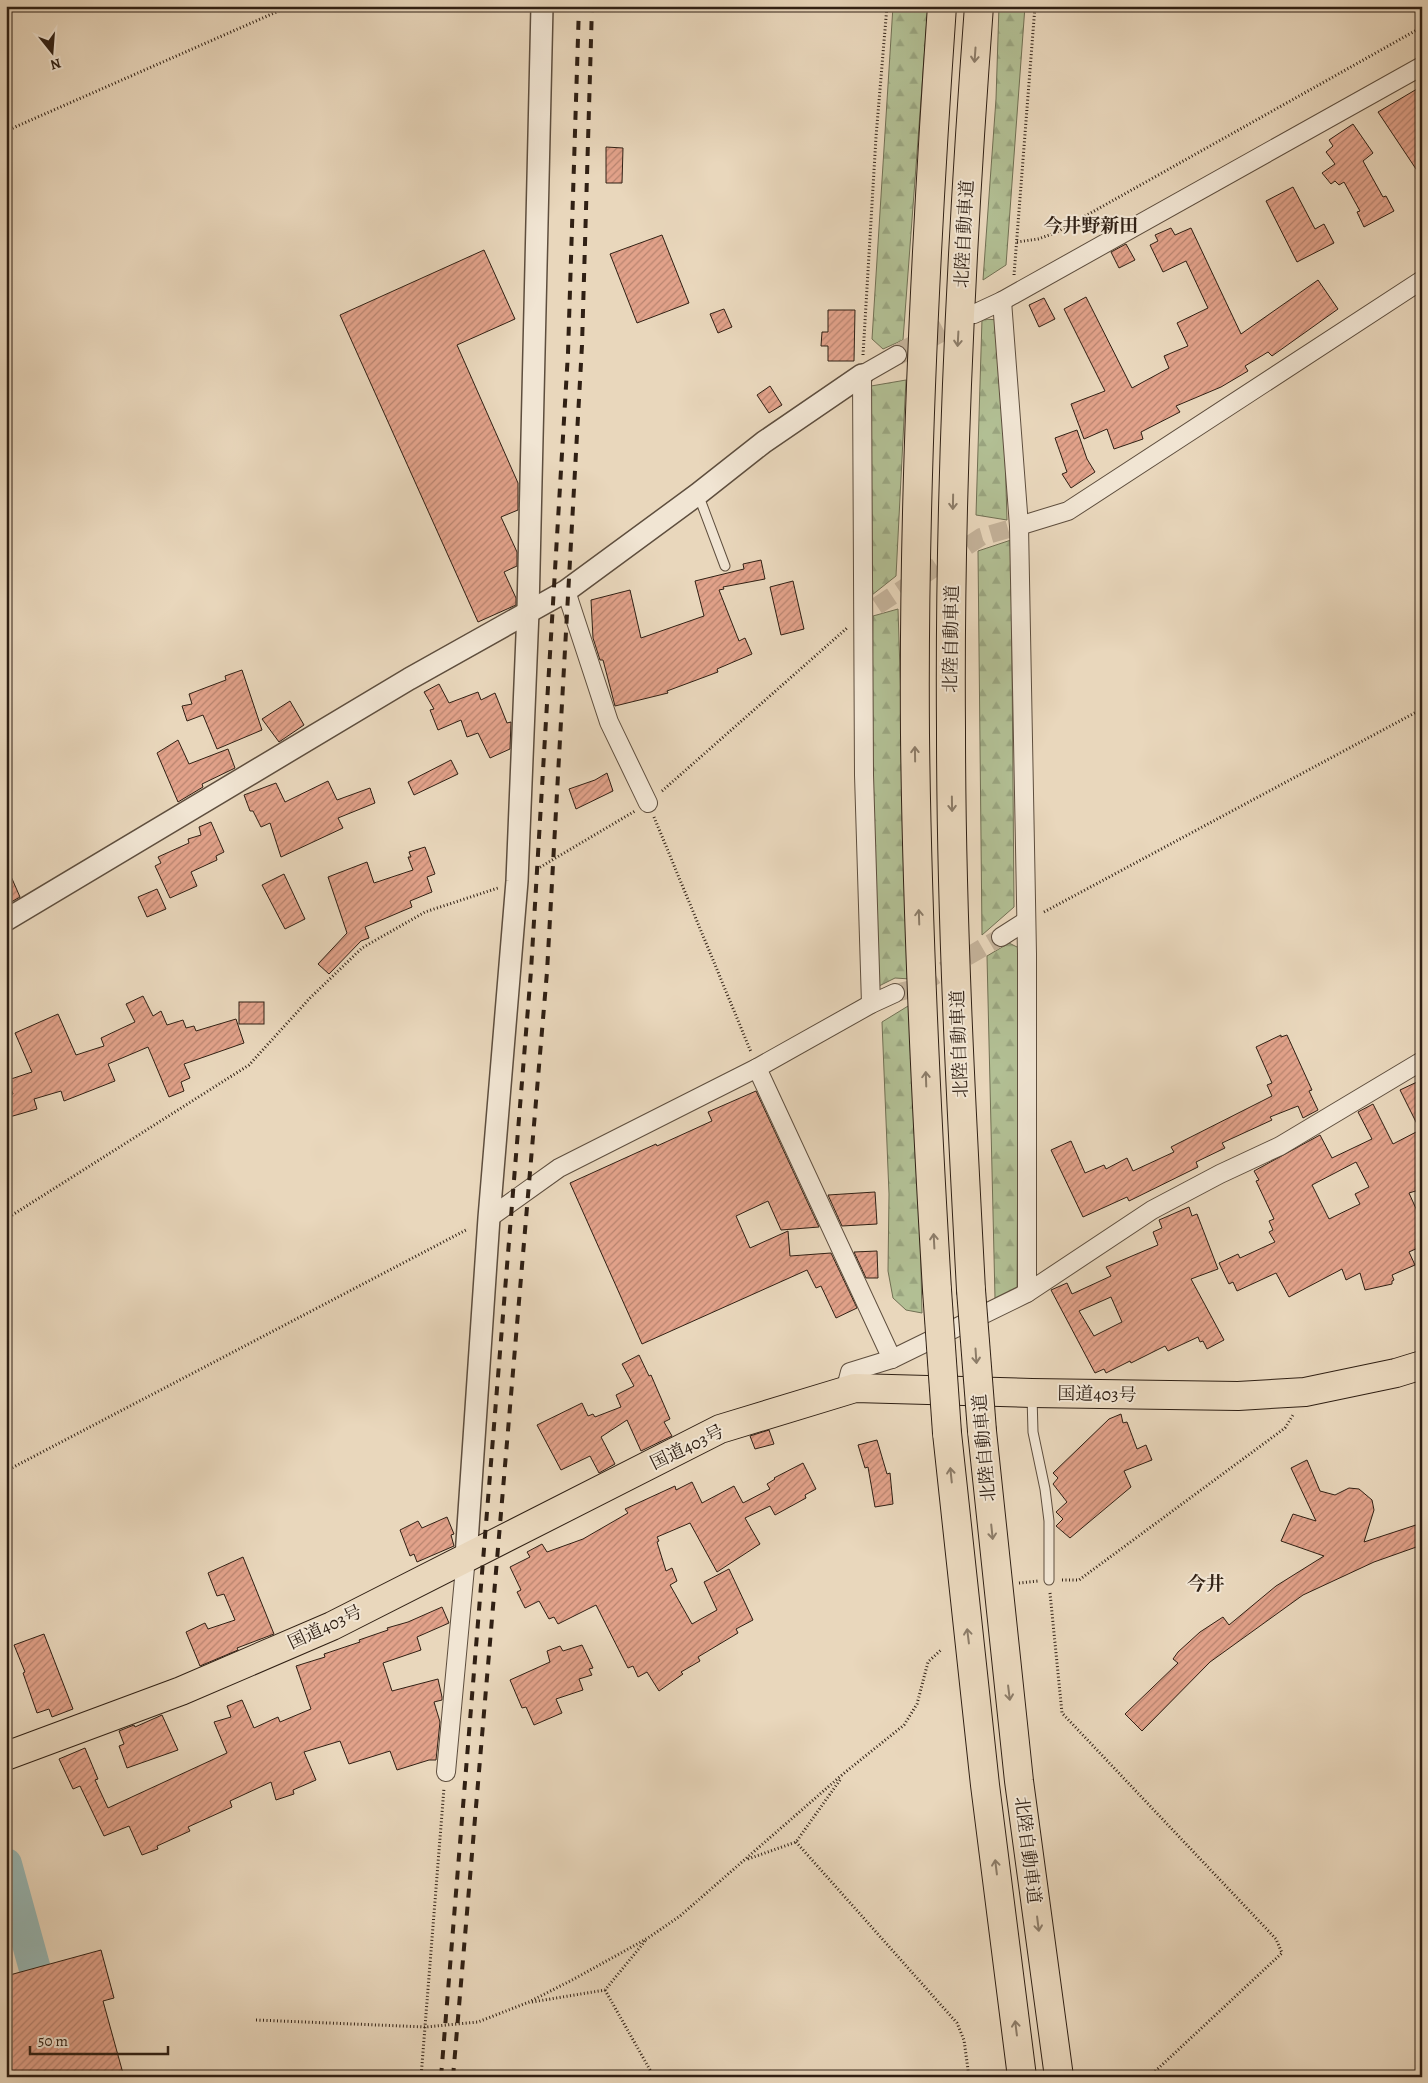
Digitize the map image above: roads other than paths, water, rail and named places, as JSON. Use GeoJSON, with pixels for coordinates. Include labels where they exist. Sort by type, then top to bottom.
{"type":"FeatureCollection","features":[{"type":"Feature","properties":{"kind":"highway","name":"北陸自動車道"},"geometry":{"type":"LineString","coordinates":[[942,6],[922,353],[916,545],[915,724],[919,920],[937,1290],[947,1433],[985,1785],[1022,2077]]}},
{"type":"Feature","properties":{"kind":"highway","name":"北陸自動車道"},"geometry":{"type":"LineString","coordinates":[[979,6],[957,355],[950,728],[953,918],[971,1290],[982,1431],[1019,1782],[1059,2077]]}},
{"type":"Feature","properties":{"kind":"highway","name":"国道403号"},"geometry":{"type":"LineString","coordinates":[[14,1753],[181,1692],[332,1626],[720,1429],[854,1388],[1238,1396],[1305,1392],[1396,1373],[1422,1365]]}},
{"type":"Feature","properties":{"kind":"street"},"geometry":{"type":"LineString","coordinates":[[446,1772],[466,1557],[489,1218],[517,882],[528,611],[542,6]]}},
{"type":"Feature","properties":{"kind":"street"},"geometry":{"type":"LineString","coordinates":[[974,314],[1019,292],[1422,66]]}},
{"type":"Feature","properties":{"kind":"street"},"geometry":{"type":"LineString","coordinates":[[1019,526],[1068,511],[1422,280]]}},
{"type":"Feature","properties":{"kind":"street"},"geometry":{"type":"LineString","coordinates":[[1002,301],[1019,526],[1026,922],[1027,1292]]}},
{"type":"Feature","properties":{"kind":"street"},"geometry":{"type":"LineString","coordinates":[[6,920],[409,678],[566,591],[698,494],[764,442],[862,375],[897,355]]}},
{"type":"Feature","properties":{"kind":"street"},"geometry":{"type":"LineString","coordinates":[[862,375],[870,610],[864,658],[864,775],[871,1004]]}},
{"type":"Feature","properties":{"kind":"street"},"geometry":{"type":"LineString","coordinates":[[566,591],[609,722],[648,803]]}},
{"type":"Feature","properties":{"kind":"street"},"geometry":{"type":"LineString","coordinates":[[1001,937],[1026,922]]}},
{"type":"Feature","properties":{"kind":"street"},"geometry":{"type":"LineString","coordinates":[[489,1218],[559,1168],[757,1068],[894,993]]}},
{"type":"Feature","properties":{"kind":"street"},"geometry":{"type":"LineString","coordinates":[[845,1391],[850,1372],[892,1359],[1027,1292],[1152,1210],[1220,1174],[1280,1146],[1422,1061]]}},
{"type":"Feature","properties":{"kind":"street"},"geometry":{"type":"LineString","coordinates":[[757,1068],[892,1359]]}},
{"type":"Feature","properties":{"kind":"lane"},"geometry":{"type":"LineString","coordinates":[[698,494],[726,566]]}},
{"type":"Feature","properties":{"kind":"lane"},"geometry":{"type":"LineString","coordinates":[[1032,1393],[1033,1432],[1045,1489],[1049,1521],[1049,1580]]}},
{"type":"Feature","properties":{"kind":"waterway"},"geometry":{"type":"LineString","coordinates":[[6,1864],[36,1973]]}},
{"type":"Feature","properties":{"kind":"tunnel"},"geometry":{"type":"LineString","coordinates":[[897,355],[970,316]]}},
{"type":"Feature","properties":{"kind":"tunnel"},"geometry":{"type":"LineString","coordinates":[[877,606],[981,537],[1019,526]]}},
{"type":"Feature","properties":{"kind":"tunnel"},"geometry":{"type":"LineString","coordinates":[[895,993],[912,989],[1001,937]]}},
{"type":"Feature","properties":{"kind":"railway"},"geometry":{"type":"LineString","coordinates":[[441,2077],[531,971],[568,353],[579,6]]}},
{"type":"Feature","properties":{"kind":"railway"},"geometry":{"type":"LineString","coordinates":[[453,2077],[547,972],[582,345],[592,6]]}},
{"type":"Feature","properties":{"kind":"district","name":"今井野新田"},"geometry":{"type":"Point","coordinates":[1091,225]}},
{"type":"Feature","properties":{"kind":"district","name":"今井"},"geometry":{"type":"Point","coordinates":[1206,1583]}}]}
